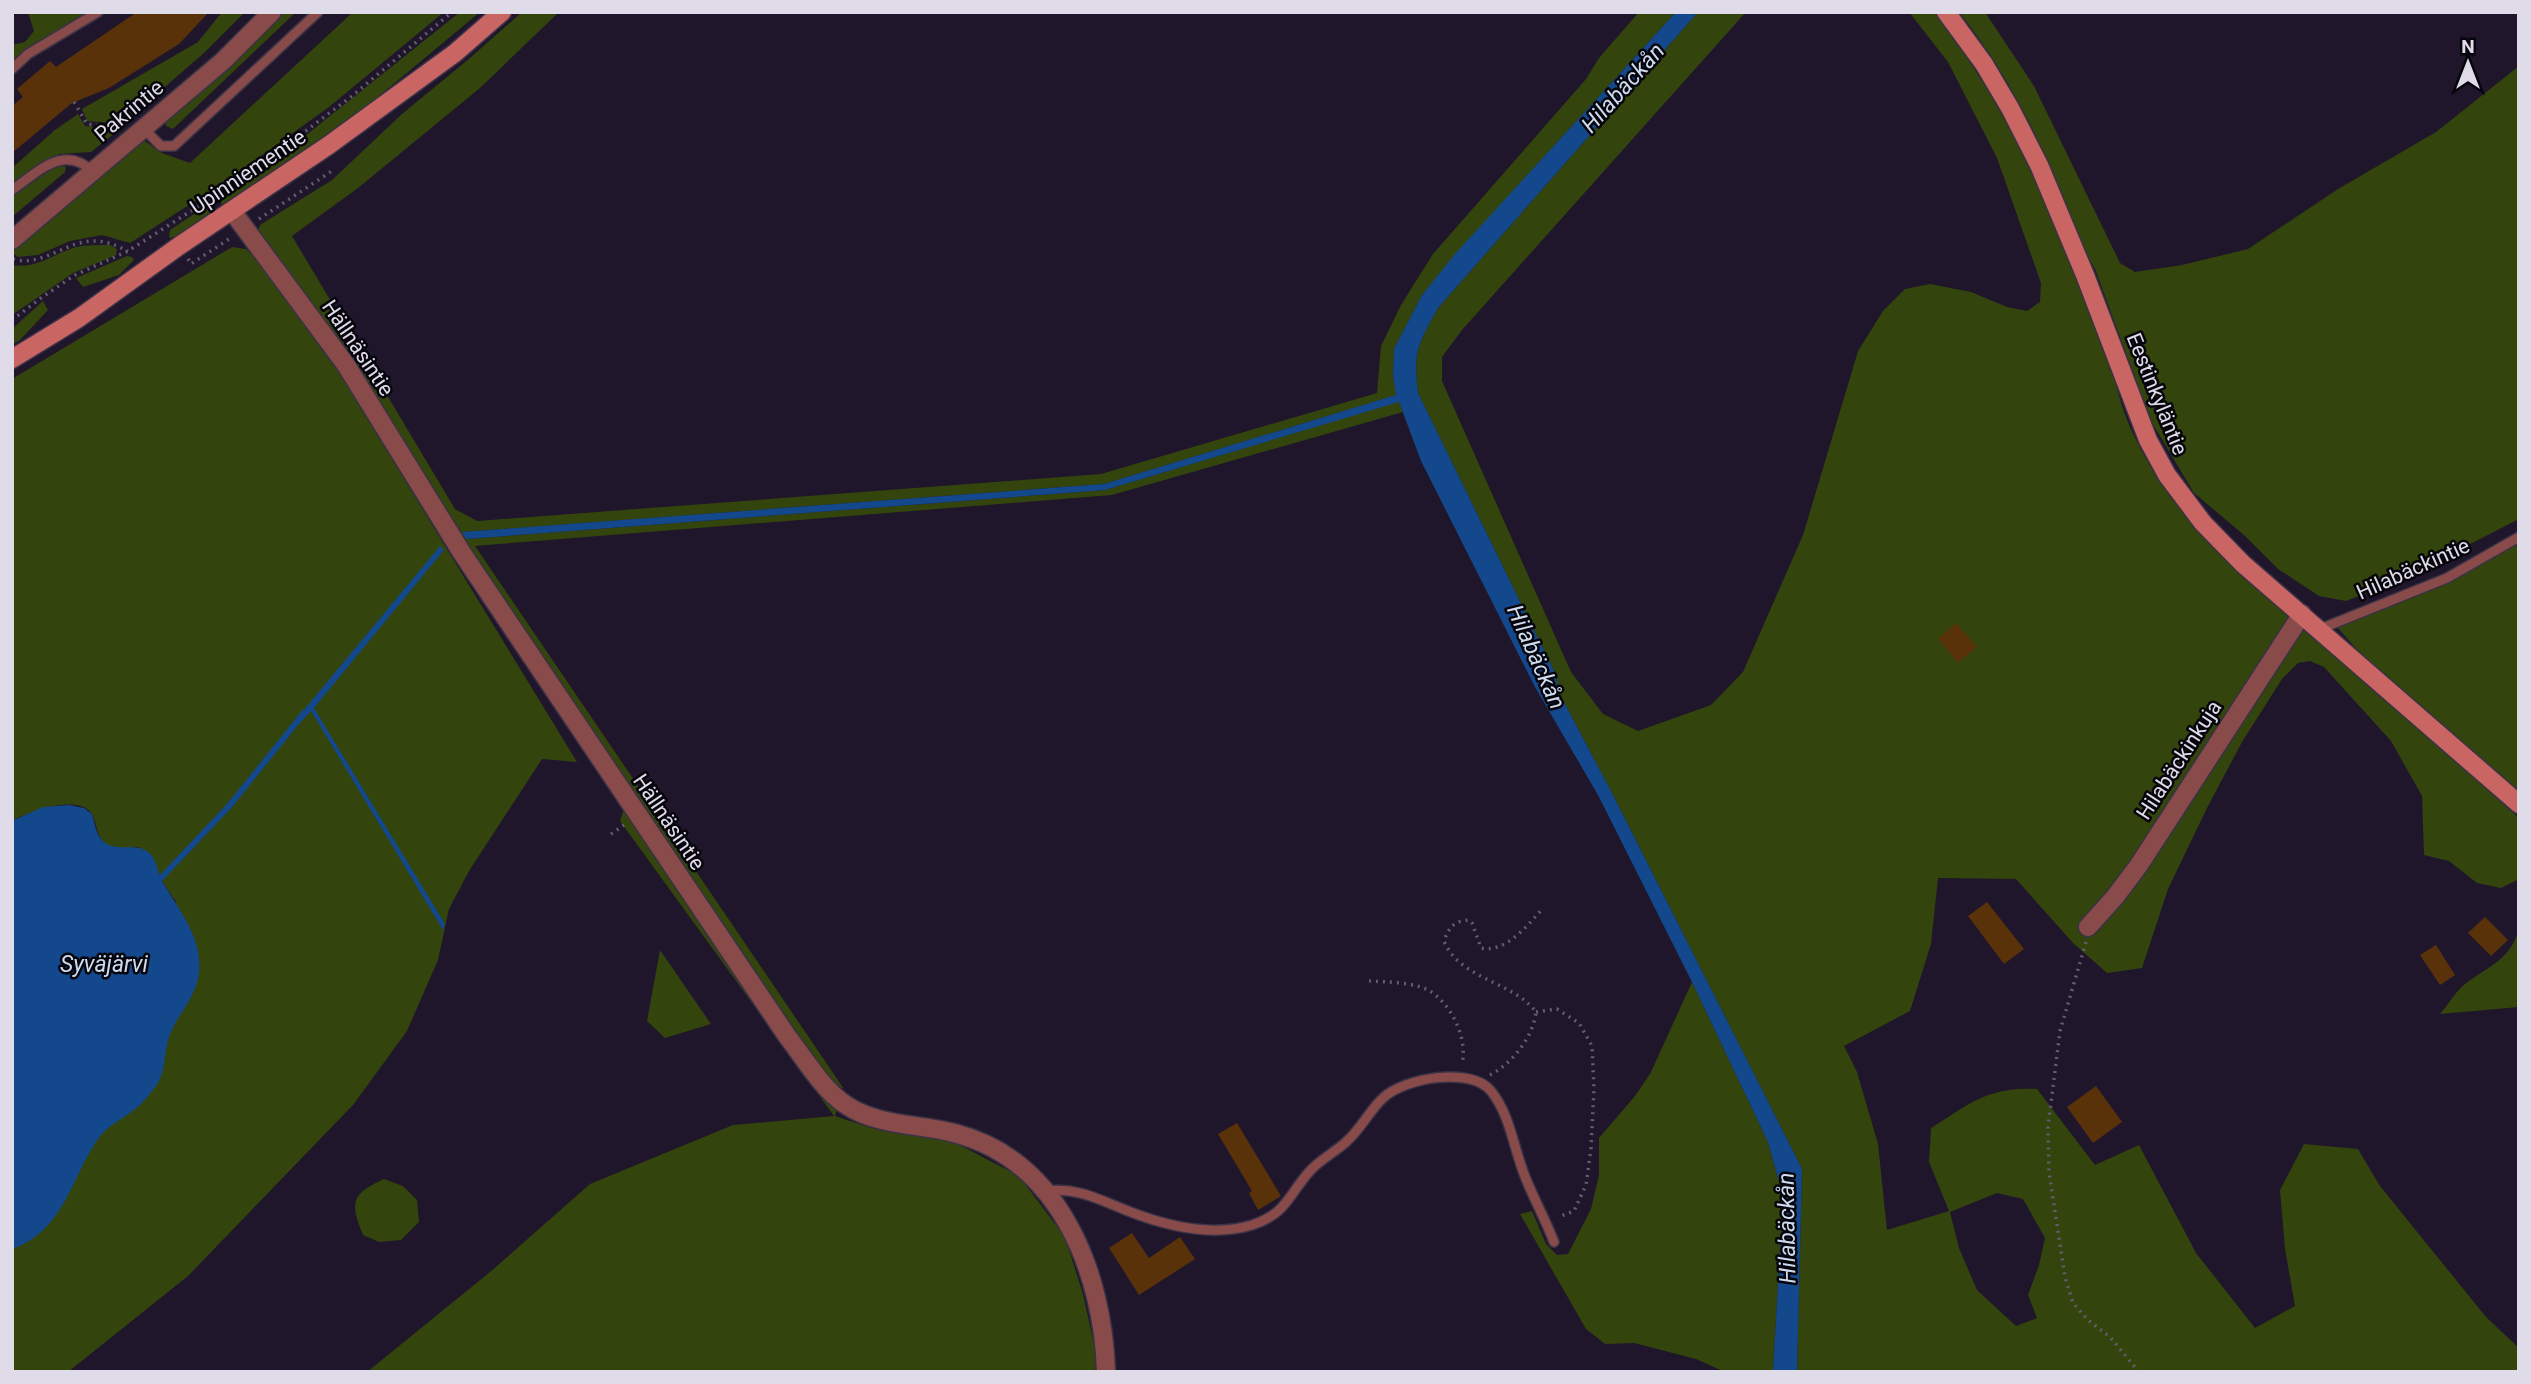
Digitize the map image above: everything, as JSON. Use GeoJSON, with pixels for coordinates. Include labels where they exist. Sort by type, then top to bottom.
{"type":"FeatureCollection","features":[{"type":"Feature","properties":{"kind":"street","name":"Pakrintie"},"geometry":{"type":"LineString","coordinates":[[12,240],[223,61],[272,12]]}},
{"type":"Feature","properties":{"kind":"street","name":"Upinniementie"},"geometry":{"type":"LineString","coordinates":[[12,359],[79,318],[404,92],[502,12]]}},
{"type":"Feature","properties":{"kind":"street","name":"Eestinkyläntie"},"geometry":{"type":"LineString","coordinates":[[1946,12],[1984,64],[2039,165],[2085,275],[2148,440],[2167,475],[2203,523],[2243,565],[2519,804]]}},
{"type":"Feature","properties":{"kind":"street","name":"Hällnäsintie"},"geometry":{"type":"LineString","coordinates":[[232,211],[346,365],[462,553],[735,959],[817,1076],[846,1105],[868,1115],[956,1133],[987,1145],[1023,1167],[1045,1192],[1073,1231],[1088,1268],[1100,1307],[1106,1372]]}},
{"type":"Feature","properties":{"kind":"street","name":"Hilabäckinkuja"},"geometry":{"type":"LineString","coordinates":[[2088,927],[2139,865],[2302,614]]}},
{"type":"Feature","properties":{"kind":"lane"},"geometry":{"type":"LineString","coordinates":[[12,69],[27,54],[98,12]]}},
{"type":"Feature","properties":{"kind":"lane"},"geometry":{"type":"LineString","coordinates":[[144,129],[161,146],[174,146],[318,12]]}},
{"type":"Feature","properties":{"kind":"lane"},"geometry":{"type":"LineString","coordinates":[[12,190],[51,162],[69,159],[84,163],[93,172]]}},
{"type":"Feature","properties":{"kind":"lane","name":"Hilabäckintie"},"geometry":{"type":"LineString","coordinates":[[2320,629],[2447,578],[2519,537]]}},
{"type":"Feature","properties":{"kind":"lane"},"geometry":{"type":"LineString","coordinates":[[1045,1192],[1063,1189],[1089,1195],[1154,1221],[1181,1227],[1205,1229],[1250,1225],[1282,1210],[1309,1172],[1359,1130],[1384,1097],[1401,1088],[1430,1079],[1460,1076],[1479,1081],[1490,1089],[1499,1104],[1525,1179],[1555,1242]]}},
{"type":"Feature","properties":{"kind":"path","name":"Upinniementie"},"geometry":{"type":"LineString","coordinates":[[12,320],[75,275],[128,251],[210,199],[352,96],[452,12]]}},
{"type":"Feature","properties":{"kind":"path"},"geometry":{"type":"LineString","coordinates":[[74,102],[87,124],[114,126]]}},
{"type":"Feature","properties":{"kind":"path"},"geometry":{"type":"LineString","coordinates":[[12,259],[33,260],[71,245],[94,241],[114,244],[128,251]]}},
{"type":"Feature","properties":{"kind":"path"},"geometry":{"type":"LineString","coordinates":[[1479,1081],[1499,1070],[1521,1049],[1535,1025],[1536,1012],[1529,1003],[1484,979],[1448,951],[1444,941],[1448,929],[1458,921],[1469,920],[1481,948],[1486,950],[1522,931],[1543,908]]}},
{"type":"Feature","properties":{"kind":"path"},"geometry":{"type":"LineString","coordinates":[[2088,927],[2078,976],[2060,1031],[2048,1127],[2049,1172],[2065,1278],[2073,1303],[2088,1320],[2110,1337],[2139,1372]]}},
{"type":"Feature","properties":{"kind":"path"},"geometry":{"type":"LineString","coordinates":[[1369,981],[1399,983],[1429,990],[1450,1011],[1460,1031],[1464,1056],[1460,1076]]}},
{"type":"Feature","properties":{"kind":"path"},"geometry":{"type":"LineString","coordinates":[[1536,1012],[1557,1009],[1578,1023],[1592,1046],[1594,1088],[1586,1185],[1574,1211],[1546,1221]]}},
{"type":"Feature","properties":{"kind":"green space"},"geometry":{"type":"Polygon","coordinates":[[[28,12],[87,12],[12,61],[12,45],[25,42],[34,31],[28,12]]]}},
{"type":"Feature","properties":{"kind":"green space"},"geometry":{"type":"Polygon","coordinates":[[[222,12],[245,12],[158,93],[147,95],[143,99],[143,106],[122,124],[87,121],[82,109],[198,42],[222,12]]]}},
{"type":"Feature","properties":{"kind":"green space"},"geometry":{"type":"Polygon","coordinates":[[[278,12],[296,12],[173,129],[166,126],[165,119],[278,12]]]}},
{"type":"Feature","properties":{"kind":"green space"},"geometry":{"type":"Polygon","coordinates":[[[353,12],[444,12],[329,107],[226,181],[130,243],[102,235],[70,241],[38,255],[18,257],[12,253],[12,249],[142,139],[162,153],[190,163],[353,12]]]}},
{"type":"Feature","properties":{"kind":"green space"},"geometry":{"type":"Polygon","coordinates":[[[460,12],[480,12],[372,102],[227,208],[222,206],[220,198],[223,195],[285,152],[460,12]]]}},
{"type":"Feature","properties":{"kind":"green space"},"geometry":{"type":"Polygon","coordinates":[[[522,12],[559,12],[480,88],[358,188],[292,236],[455,509],[477,521],[1101,474],[1377,393],[1381,346],[1401,305],[1433,254],[1586,79],[1599,58],[1639,12],[1676,12],[1422,295],[1394,349],[1393,376],[1397,395],[1104,484],[463,532],[467,539],[1105,490],[1399,401],[1403,412],[1112,495],[475,546],[844,1089],[830,1081],[803,1047],[257,234],[260,225],[332,180],[402,114],[522,12]]]}},
{"type":"Feature","properties":{"kind":"green space"},"geometry":{"type":"Polygon","coordinates":[[[1698,12],[1746,12],[1462,330],[1442,357],[1442,381],[1571,672],[1603,714],[1638,731],[1711,705],[1743,672],[1803,535],[1858,351],[1883,311],[1905,289],[1930,284],[1971,292],[2007,307],[2027,311],[2040,302],[2041,283],[1997,158],[1948,62],[1909,12],[1934,12],[1977,73],[2033,173],[2078,277],[2130,427],[2159,481],[2197,528],[2519,818],[2519,879],[2501,888],[2477,883],[2449,861],[2424,855],[2422,796],[2391,741],[2324,667],[2310,661],[2298,663],[2282,679],[2242,742],[2207,808],[2168,889],[2142,968],[2107,973],[2073,943],[2016,879],[1938,878],[1931,944],[1910,1011],[1844,1046],[1857,1072],[1878,1144],[1887,1230],[1949,1211],[1929,1162],[1931,1128],[1980,1098],[2006,1090],[2037,1089],[2095,1165],[2139,1145],[2196,1253],[2255,1328],[2295,1306],[2285,1249],[2280,1190],[2304,1144],[2358,1149],[2380,1186],[2486,1317],[2519,1348],[2519,1372],[1797,1372],[1802,1169],[1558,691],[1556,675],[1418,393],[1416,367],[1419,348],[1438,308],[1698,12]],[[1997,1193],[1950,1212],[1959,1248],[1977,1290],[2016,1326],[2037,1318],[2028,1295],[2045,1238],[2023,1199],[1997,1193]]]}},
{"type":"Feature","properties":{"kind":"green space"},"geometry":{"type":"Polygon","coordinates":[[[1959,12],[1985,12],[2034,86],[2120,263],[2135,272],[2182,265],[2248,249],[2338,189],[2436,132],[2519,66],[2519,519],[2398,581],[2346,601],[2319,596],[2278,569],[2244,535],[2194,493],[2151,421],[2095,269],[2075,230],[2029,122],[1996,65],[1959,12]]]}},
{"type":"Feature","properties":{"kind":"green space"},"geometry":{"type":"Polygon","coordinates":[[[78,114],[85,126],[114,129],[116,132],[91,152],[59,154],[12,185],[12,168],[55,130],[78,114]]]}},
{"type":"Feature","properties":{"kind":"green space"},"geometry":{"type":"Polygon","coordinates":[[[66,167],[65,172],[12,217],[12,196],[52,169],[66,167]]]}},
{"type":"Feature","properties":{"kind":"green space"},"geometry":{"type":"Polygon","coordinates":[[[206,206],[214,213],[188,231],[169,237],[170,230],[206,206]]]}},
{"type":"Feature","properties":{"kind":"green space"},"geometry":{"type":"Polygon","coordinates":[[[110,245],[117,249],[116,255],[73,273],[12,315],[12,265],[37,263],[76,247],[110,245]]]}},
{"type":"Feature","properties":{"kind":"green space"},"geometry":{"type":"Polygon","coordinates":[[[232,247],[246,249],[269,272],[318,338],[577,762],[542,759],[469,871],[449,909],[438,960],[407,1031],[353,1105],[188,1276],[68,1372],[12,1372],[12,1248],[176,902],[139,847],[118,849],[107,845],[101,839],[93,816],[87,809],[78,805],[54,806],[12,821],[12,379],[232,247]]]}},
{"type":"Feature","properties":{"kind":"green space"},"geometry":{"type":"Polygon","coordinates":[[[127,256],[134,260],[119,275],[83,287],[76,278],[127,256]]]}},
{"type":"Feature","properties":{"kind":"green space"},"geometry":{"type":"Polygon","coordinates":[[[43,301],[48,310],[12,345],[12,329],[43,301]]]}},
{"type":"Feature","properties":{"kind":"green space"},"geometry":{"type":"Polygon","coordinates":[[[2519,543],[2519,795],[2359,652],[2337,627],[2455,579],[2519,543]]]}},
{"type":"Feature","properties":{"kind":"green space"},"geometry":{"type":"Polygon","coordinates":[[[624,809],[808,1075],[838,1106],[835,1116],[868,1127],[954,1142],[1019,1176],[1065,1237],[1083,1294],[1096,1353],[1095,1372],[367,1372],[490,1272],[590,1184],[733,1125],[834,1116],[620,821],[624,809]]]}},
{"type":"Feature","properties":{"kind":"green space"},"geometry":{"type":"Polygon","coordinates":[[[2519,927],[2519,1007],[2440,1014],[2461,987],[2505,955],[2516,938],[2519,927]]]}},
{"type":"Feature","properties":{"kind":"green space"},"geometry":{"type":"Polygon","coordinates":[[[660,950],[711,1024],[665,1038],[647,1021],[660,950]]]}},
{"type":"Feature","properties":{"kind":"green space"},"geometry":{"type":"Polygon","coordinates":[[[1692,982],[1768,1142],[1783,1196],[1773,1372],[1725,1372],[1696,1359],[1634,1343],[1605,1344],[1586,1329],[1520,1214],[1532,1211],[1546,1244],[1557,1255],[1568,1254],[1591,1209],[1599,1175],[1599,1138],[1650,1074],[1692,982]]]}},
{"type":"Feature","properties":{"kind":"green space"},"geometry":{"type":"Polygon","coordinates":[[[384,1179],[403,1186],[417,1200],[419,1222],[401,1240],[379,1242],[363,1235],[356,1214],[356,1200],[360,1194],[384,1179]]]}},
{"type":"Feature","properties":{"kind":"water","name":"Hilabäckån"},"geometry":{"type":"Polygon","coordinates":[[[1676,12],[1698,12],[1438,308],[1419,348],[1416,367],[1418,393],[1556,675],[1558,691],[1802,1169],[1797,1372],[1773,1372],[1783,1196],[1768,1142],[1692,982],[1598,795],[1535,687],[1421,461],[1399,402],[1105,490],[466,539],[462,532],[1104,484],[1396,395],[1393,376],[1394,349],[1422,295],[1455,254],[1676,12]]]}},
{"type":"Feature","properties":{"kind":"water"},"geometry":{"type":"Polygon","coordinates":[[[440,546],[444,550],[314,708],[445,924],[443,930],[311,711],[302,721],[298,717],[440,546]]]}},
{"type":"Feature","properties":{"kind":"water","name":"Syväjärvi"},"geometry":{"type":"Polygon","coordinates":[[[69,805],[84,808],[92,814],[103,841],[117,847],[139,848],[152,856],[162,881],[196,942],[199,969],[194,990],[170,1034],[163,1070],[157,1084],[138,1107],[107,1129],[98,1139],[64,1202],[44,1230],[30,1241],[12,1249],[12,821],[43,807],[69,805]]]}},
{"type":"Feature","properties":{"kind":"building"},"geometry":{"type":"Polygon","coordinates":[[[137,12],[209,12],[179,44],[109,88],[72,103],[12,153],[12,106],[23,97],[17,89],[50,61],[56,67],[137,12]]]}},
{"type":"Feature","properties":{"kind":"building"},"geometry":{"type":"Polygon","coordinates":[[[1956,623],[1977,647],[1958,663],[1938,639],[1956,623]]]}},
{"type":"Feature","properties":{"kind":"building"},"geometry":{"type":"Polygon","coordinates":[[[1987,902],[2024,949],[2004,964],[1968,916],[1987,902]]]}},
{"type":"Feature","properties":{"kind":"building"},"geometry":{"type":"Polygon","coordinates":[[[2485,917],[2508,940],[2491,956],[2468,933],[2485,917]]]}},
{"type":"Feature","properties":{"kind":"building"},"geometry":{"type":"Polygon","coordinates":[[[2436,945],[2455,975],[2440,985],[2420,955],[2436,945]]]}},
{"type":"Feature","properties":{"kind":"building"},"geometry":{"type":"Polygon","coordinates":[[[2096,1086],[2122,1122],[2093,1143],[2067,1107],[2096,1086]]]}},
{"type":"Feature","properties":{"kind":"building"},"geometry":{"type":"Polygon","coordinates":[[[1237,1123],[1281,1196],[1258,1210],[1249,1193],[1252,1191],[1218,1134],[1237,1123]]]}},
{"type":"Feature","properties":{"kind":"building"},"geometry":{"type":"Polygon","coordinates":[[[1132,1233],[1149,1258],[1180,1237],[1195,1259],[1139,1295],[1109,1248],[1132,1233]]]}},
{"type":"Feature","properties":{"kind":"waterway"},"geometry":{"type":"LineString","coordinates":[[161,878],[230,805],[304,713]]}}]}
